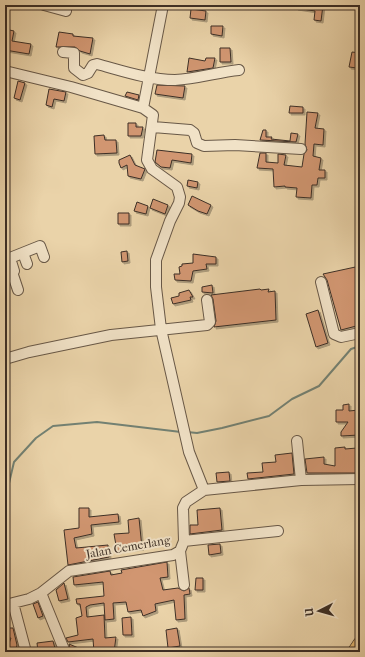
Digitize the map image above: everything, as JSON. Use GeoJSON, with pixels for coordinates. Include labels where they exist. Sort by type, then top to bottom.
{"type":"FeatureCollection","features":[{"type":"Feature","properties":{"kind":"main road"},"geometry":{"type":"LineString","coordinates":[[354,652],[360,643]]}},
{"type":"Feature","properties":{"kind":"street"},"geometry":{"type":"LineString","coordinates":[[44,5],[66,11]]}},
{"type":"Feature","properties":{"kind":"street"},"geometry":{"type":"LineString","coordinates":[[143,108],[163,5]]}},
{"type":"Feature","properties":{"kind":"street"},"geometry":{"type":"LineString","coordinates":[[63,52],[74,53],[74,68],[83,75],[88,73],[93,65],[97,64],[150,78],[175,80],[239,70]]}},
{"type":"Feature","properties":{"kind":"street"},"geometry":{"type":"LineString","coordinates":[[5,71],[71,87],[143,108],[153,115],[153,127],[147,160],[152,169],[177,187],[180,197],[179,203],[170,221],[156,260],[156,287],[161,329],[189,452],[204,490]]}},
{"type":"Feature","properties":{"kind":"street"},"geometry":{"type":"LineString","coordinates":[[153,127],[190,130],[194,133],[197,143],[204,146],[235,145],[301,149]]}},
{"type":"Feature","properties":{"kind":"street"},"geometry":{"type":"LineString","coordinates":[[18,290],[12,272],[8,273],[7,260],[40,246],[44,256]]}},
{"type":"Feature","properties":{"kind":"street"},"geometry":{"type":"LineString","coordinates":[[23,253],[27,264]]}},
{"type":"Feature","properties":{"kind":"street"},"geometry":{"type":"LineString","coordinates":[[321,282],[334,334],[341,337],[360,333]]}},
{"type":"Feature","properties":{"kind":"street"},"geometry":{"type":"LineString","coordinates":[[5,358],[111,335],[209,324],[207,300]]}},
{"type":"Feature","properties":{"kind":"street"},"geometry":{"type":"LineString","coordinates":[[297,441],[301,480]]}},
{"type":"Feature","properties":{"kind":"street","name":"Jalan Cemerlang"},"geometry":{"type":"LineString","coordinates":[[9,604],[29,599],[42,593],[69,571],[173,555],[180,551],[184,541],[183,508],[186,502],[204,490],[301,480],[360,479]]}},
{"type":"Feature","properties":{"kind":"street"},"geometry":{"type":"LineString","coordinates":[[184,541],[278,531]]}},
{"type":"Feature","properties":{"kind":"street"},"geometry":{"type":"LineString","coordinates":[[180,551],[184,585]]}},
{"type":"Feature","properties":{"kind":"street"},"geometry":{"type":"LineString","coordinates":[[42,593],[65,652]]}},
{"type":"Feature","properties":{"kind":"street"},"geometry":{"type":"LineString","coordinates":[[9,604],[26,652]]}},
{"type":"Feature","properties":{"kind":"building"},"geometry":{"type":"Polygon","coordinates":[[[296,5],[323,5],[321,21],[314,20],[315,11],[296,8],[296,5]]]}},
{"type":"Feature","properties":{"kind":"building"},"geometry":{"type":"Polygon","coordinates":[[[191,9],[206,11],[205,20],[190,18],[191,9]]]}},
{"type":"Feature","properties":{"kind":"building"},"geometry":{"type":"Polygon","coordinates":[[[211,26],[223,26],[222,36],[211,34],[211,26]]]}},
{"type":"Feature","properties":{"kind":"building"},"geometry":{"type":"Polygon","coordinates":[[[5,29],[14,31],[12,41],[31,44],[29,54],[5,50],[5,29]]]}},
{"type":"Feature","properties":{"kind":"building"},"geometry":{"type":"Polygon","coordinates":[[[59,32],[73,34],[73,36],[93,38],[90,54],[80,51],[75,47],[56,47],[59,32]]]}},
{"type":"Feature","properties":{"kind":"building"},"geometry":{"type":"Polygon","coordinates":[[[220,48],[230,48],[231,62],[220,62],[220,48]]]}},
{"type":"Feature","properties":{"kind":"building"},"geometry":{"type":"Polygon","coordinates":[[[352,52],[360,53],[357,68],[349,67],[352,52]]]}},
{"type":"Feature","properties":{"kind":"building"},"geometry":{"type":"Polygon","coordinates":[[[189,58],[205,61],[206,58],[215,58],[213,68],[187,72],[189,58]]]}},
{"type":"Feature","properties":{"kind":"building"},"geometry":{"type":"Polygon","coordinates":[[[18,81],[25,83],[20,100],[14,98],[18,81]]]}},
{"type":"Feature","properties":{"kind":"building"},"geometry":{"type":"Polygon","coordinates":[[[157,85],[185,86],[183,98],[155,94],[157,85]]]}},
{"type":"Feature","properties":{"kind":"building"},"geometry":{"type":"Polygon","coordinates":[[[49,89],[66,92],[64,101],[54,99],[52,107],[46,105],[49,89]]]}},
{"type":"Feature","properties":{"kind":"building"},"geometry":{"type":"Polygon","coordinates":[[[127,92],[139,95],[138,100],[125,96],[127,92]]]}},
{"type":"Feature","properties":{"kind":"building"},"geometry":{"type":"Polygon","coordinates":[[[290,106],[303,107],[303,113],[289,113],[290,106]]]}},
{"type":"Feature","properties":{"kind":"building"},"geometry":{"type":"Polygon","coordinates":[[[307,112],[318,113],[315,128],[324,129],[323,145],[314,144],[313,156],[321,158],[319,170],[325,170],[325,178],[318,178],[317,185],[312,185],[311,198],[296,197],[297,188],[285,186],[274,187],[273,169],[257,168],[260,153],[266,153],[266,162],[278,163],[278,154],[286,155],[284,165],[302,167],[304,154],[307,150],[305,144],[307,112]]]}},
{"type":"Feature","properties":{"kind":"building"},"geometry":{"type":"Polygon","coordinates":[[[128,123],[136,123],[136,127],[143,127],[141,136],[128,136],[128,123]]]}},
{"type":"Feature","properties":{"kind":"building"},"geometry":{"type":"Polygon","coordinates":[[[263,130],[266,130],[266,137],[272,137],[271,139],[290,141],[291,133],[298,134],[296,142],[260,140],[263,130]]]}},
{"type":"Feature","properties":{"kind":"building"},"geometry":{"type":"Polygon","coordinates":[[[104,135],[105,140],[116,140],[117,153],[95,154],[94,136],[104,135]]]}},
{"type":"Feature","properties":{"kind":"building"},"geometry":{"type":"Polygon","coordinates":[[[157,150],[192,154],[191,163],[172,160],[170,168],[161,167],[155,162],[157,150]]]}},
{"type":"Feature","properties":{"kind":"building"},"geometry":{"type":"Polygon","coordinates":[[[130,155],[135,165],[145,169],[141,179],[128,176],[127,165],[121,168],[119,160],[130,155]]]}},
{"type":"Feature","properties":{"kind":"building"},"geometry":{"type":"Polygon","coordinates":[[[188,180],[198,182],[197,188],[187,186],[188,180]]]}},
{"type":"Feature","properties":{"kind":"building"},"geometry":{"type":"Polygon","coordinates":[[[192,196],[211,205],[207,214],[188,205],[192,196]]]}},
{"type":"Feature","properties":{"kind":"building"},"geometry":{"type":"Polygon","coordinates":[[[153,199],[168,205],[165,214],[150,208],[153,199]]]}},
{"type":"Feature","properties":{"kind":"building"},"geometry":{"type":"Polygon","coordinates":[[[137,202],[148,206],[146,214],[134,211],[137,202]]]}},
{"type":"Feature","properties":{"kind":"building"},"geometry":{"type":"Polygon","coordinates":[[[118,213],[129,213],[129,224],[118,224],[118,213]]]}},
{"type":"Feature","properties":{"kind":"building"},"geometry":{"type":"Polygon","coordinates":[[[127,251],[128,261],[122,262],[121,252],[127,251]]]}},
{"type":"Feature","properties":{"kind":"building"},"geometry":{"type":"Polygon","coordinates":[[[193,254],[216,257],[216,264],[206,264],[207,269],[193,271],[191,281],[175,280],[174,274],[180,274],[179,267],[182,266],[182,264],[193,263],[193,254]]]}},
{"type":"Feature","properties":{"kind":"building"},"geometry":{"type":"Polygon","coordinates":[[[360,266],[360,325],[341,330],[327,280],[323,274],[360,266]]]}},
{"type":"Feature","properties":{"kind":"building"},"geometry":{"type":"Polygon","coordinates":[[[212,285],[213,293],[202,292],[202,287],[212,285]]]}},
{"type":"Feature","properties":{"kind":"building"},"geometry":{"type":"Polygon","coordinates":[[[269,289],[268,292],[275,291],[276,320],[214,327],[216,321],[213,299],[211,295],[269,289]]]}},
{"type":"Feature","properties":{"kind":"building"},"geometry":{"type":"Polygon","coordinates":[[[189,290],[193,297],[190,297],[191,300],[173,304],[171,298],[179,296],[179,293],[189,290]]]}},
{"type":"Feature","properties":{"kind":"building"},"geometry":{"type":"Polygon","coordinates":[[[318,310],[328,343],[316,347],[306,314],[318,310]]]}},
{"type":"Feature","properties":{"kind":"building"},"geometry":{"type":"Polygon","coordinates":[[[349,404],[349,411],[359,410],[359,435],[341,436],[341,432],[348,422],[336,422],[336,410],[343,410],[343,405],[349,404]]]}},
{"type":"Feature","properties":{"kind":"building"},"geometry":{"type":"Polygon","coordinates":[[[345,447],[345,449],[357,448],[358,456],[360,456],[360,473],[307,473],[305,459],[324,457],[324,464],[335,466],[335,448],[345,447]]]}},
{"type":"Feature","properties":{"kind":"building"},"geometry":{"type":"Polygon","coordinates":[[[292,453],[294,474],[248,479],[247,473],[263,472],[262,463],[276,462],[275,455],[292,453]]]}},
{"type":"Feature","properties":{"kind":"building"},"geometry":{"type":"Polygon","coordinates":[[[229,472],[230,481],[217,482],[216,473],[229,472]]]}},
{"type":"Feature","properties":{"kind":"building"},"geometry":{"type":"Polygon","coordinates":[[[79,508],[89,508],[89,517],[118,514],[119,522],[91,525],[92,534],[74,538],[76,548],[108,545],[109,557],[68,565],[64,530],[79,528],[79,508]]]}},
{"type":"Feature","properties":{"kind":"building"},"geometry":{"type":"Polygon","coordinates":[[[220,508],[222,530],[190,534],[190,525],[198,525],[197,510],[220,508]]]}},
{"type":"Feature","properties":{"kind":"building"},"geometry":{"type":"Polygon","coordinates":[[[139,518],[142,548],[117,551],[114,534],[129,533],[128,520],[139,518]]]}},
{"type":"Feature","properties":{"kind":"building"},"geometry":{"type":"Polygon","coordinates":[[[220,544],[221,553],[209,555],[208,545],[220,544]]]}},
{"type":"Feature","properties":{"kind":"building"},"geometry":{"type":"Polygon","coordinates":[[[167,562],[168,577],[160,578],[163,590],[178,588],[184,591],[189,588],[190,594],[184,595],[185,619],[176,620],[174,600],[155,604],[156,611],[143,616],[141,610],[128,612],[126,602],[113,603],[114,619],[105,620],[104,603],[90,605],[86,607],[87,617],[104,615],[105,638],[116,637],[114,652],[94,652],[93,639],[68,642],[66,638],[78,635],[76,618],[82,616],[80,604],[77,604],[76,599],[104,596],[103,582],[74,585],[73,577],[110,571],[111,575],[122,573],[121,570],[167,562]]]}},
{"type":"Feature","properties":{"kind":"building"},"geometry":{"type":"Polygon","coordinates":[[[196,578],[203,578],[203,590],[195,590],[196,578]]]}},
{"type":"Feature","properties":{"kind":"building"},"geometry":{"type":"Polygon","coordinates":[[[64,583],[68,599],[59,601],[56,590],[64,583]]]}},
{"type":"Feature","properties":{"kind":"building"},"geometry":{"type":"Polygon","coordinates":[[[38,602],[43,616],[38,618],[33,604],[38,602]]]}},
{"type":"Feature","properties":{"kind":"building"},"geometry":{"type":"Polygon","coordinates":[[[131,617],[132,635],[123,635],[122,618],[131,617]]]}},
{"type":"Feature","properties":{"kind":"building"},"geometry":{"type":"Polygon","coordinates":[[[8,628],[13,628],[17,645],[15,652],[6,652],[11,638],[8,638],[8,628]]]}},
{"type":"Feature","properties":{"kind":"building"},"geometry":{"type":"Polygon","coordinates":[[[177,628],[180,646],[168,648],[166,630],[177,628]]]}},
{"type":"Feature","properties":{"kind":"building"},"geometry":{"type":"Polygon","coordinates":[[[53,641],[56,652],[38,652],[37,643],[53,641]]]}},
{"type":"Feature","properties":{"kind":"building"},"geometry":{"type":"Polygon","coordinates":[[[69,644],[88,652],[71,652],[69,644]]]}},
{"type":"Feature","properties":{"kind":"waterway"},"geometry":{"type":"LineString","coordinates":[[187,432],[197,433],[269,416],[292,399],[319,386],[351,349],[360,346]]}},
{"type":"Feature","properties":{"kind":"waterway"},"geometry":{"type":"LineString","coordinates":[[5,500],[14,462],[36,438],[53,426],[97,422],[181,432]]}}]}
